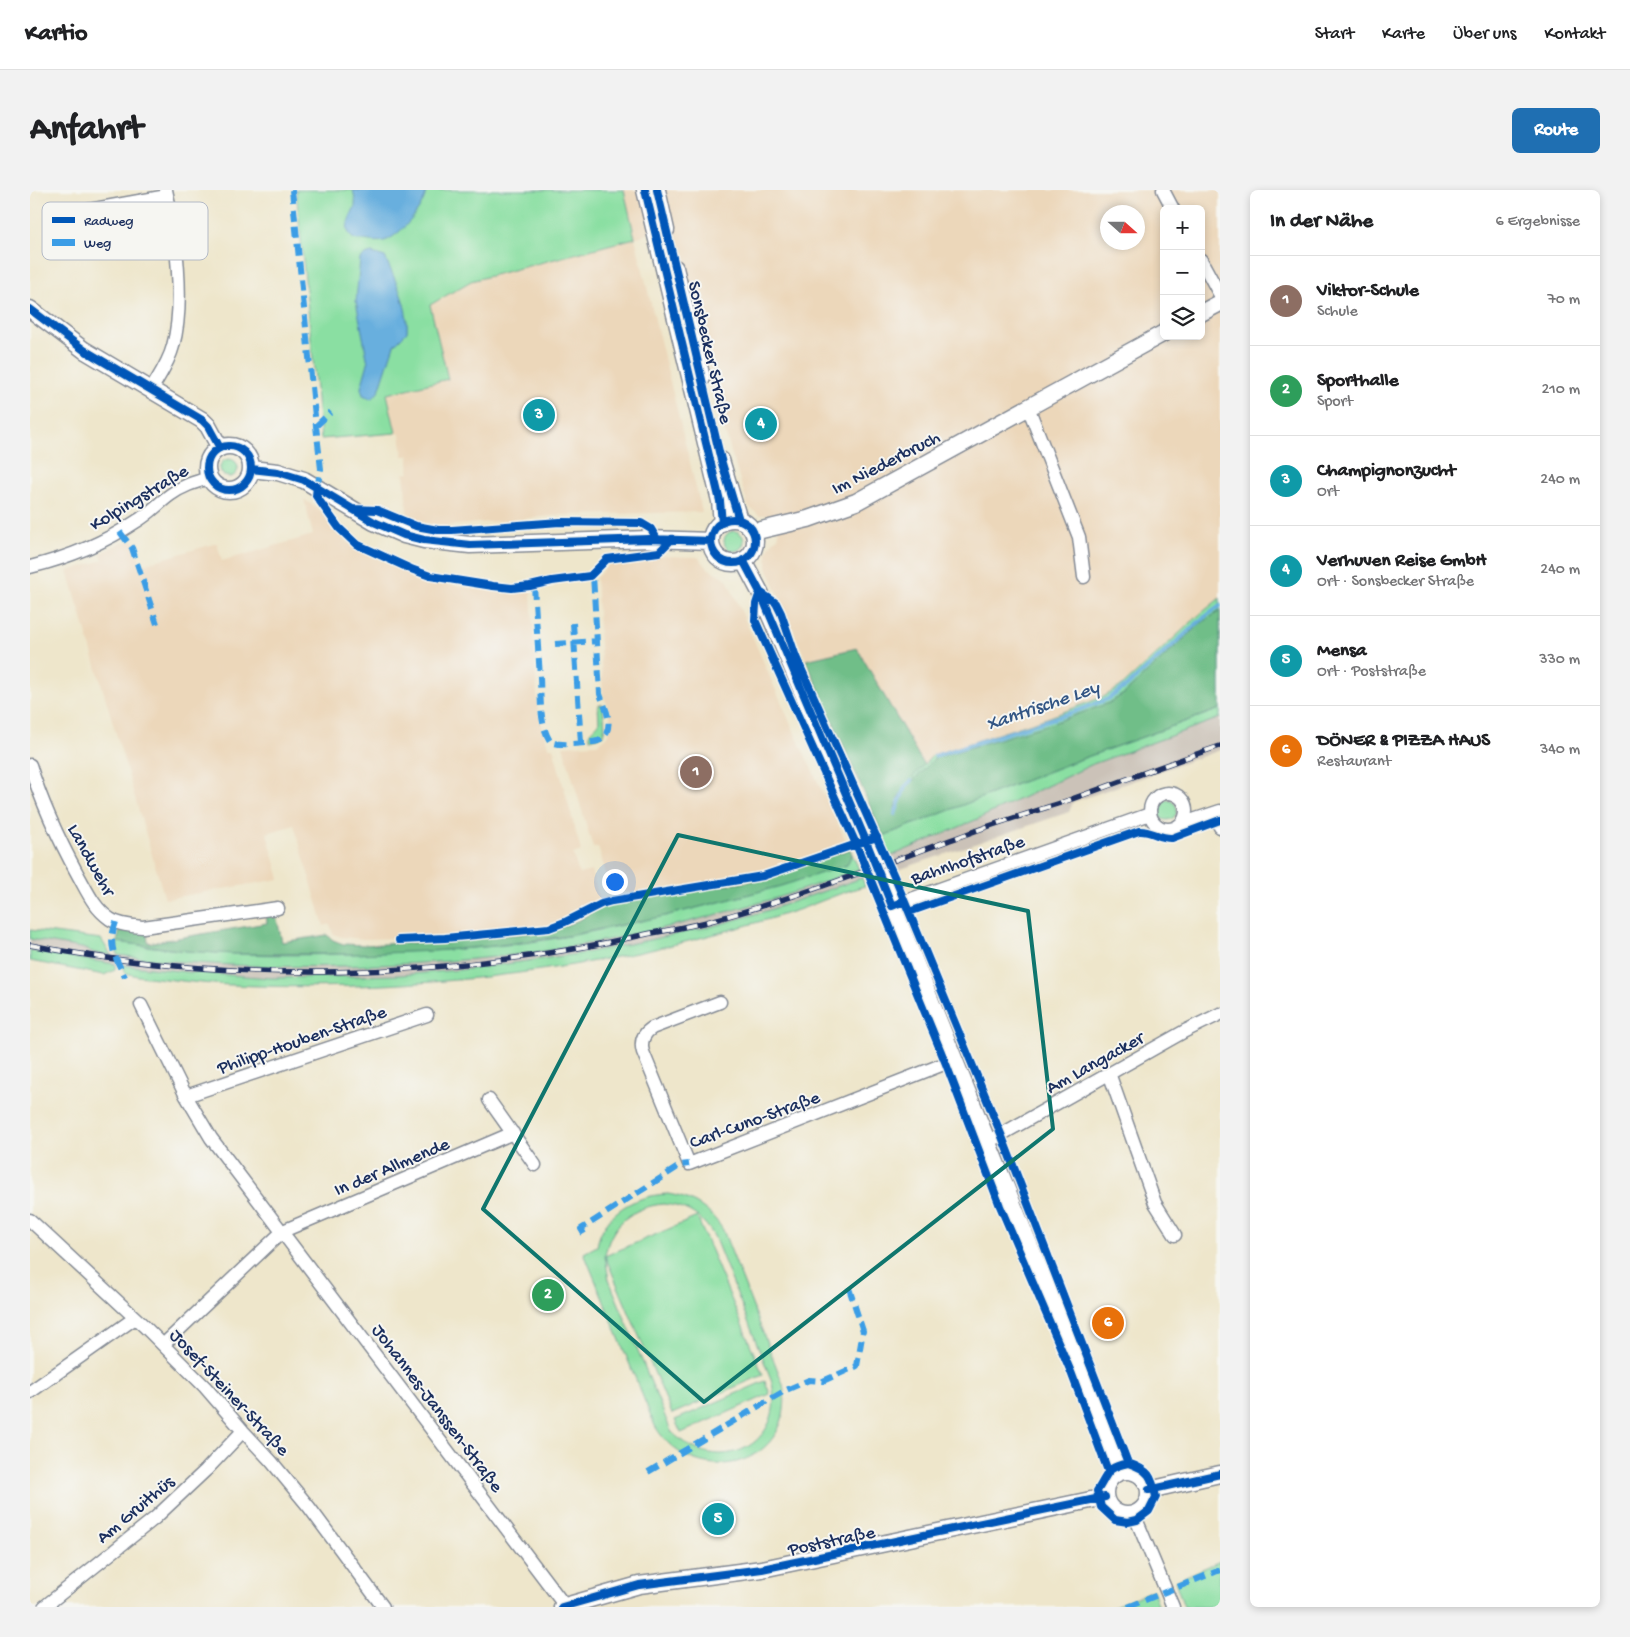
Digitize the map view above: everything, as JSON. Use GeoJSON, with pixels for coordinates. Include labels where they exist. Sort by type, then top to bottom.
{"type":"FeatureCollection","features":[{"type":"Feature","properties":{"kind":"street","name":"Sonsbecker Straße"},"geometry":{"type":"LineString","coordinates":[[645,190],[720,501],[722,523]]}},
{"type":"Feature","properties":{"kind":"street","name":"Sonsbecker Straße"},"geometry":{"type":"LineString","coordinates":[[657,190],[721,460],[739,520]]}},
{"type":"Feature","properties":{"kind":"street"},"geometry":{"type":"LineString","coordinates":[[1163,190],[1172,205]]}},
{"type":"Feature","properties":{"kind":"street"},"geometry":{"type":"LineString","coordinates":[[125,202],[166,193]]}},
{"type":"Feature","properties":{"kind":"street"},"geometry":{"type":"LineString","coordinates":[[151,390],[173,346],[178,318],[177,260]]}},
{"type":"Feature","properties":{"kind":"street"},"geometry":{"type":"LineString","coordinates":[[1205,267],[1220,295]]}},
{"type":"Feature","properties":{"kind":"street"},"geometry":{"type":"LineString","coordinates":[[1205,311],[1220,303]]}},
{"type":"Feature","properties":{"kind":"street"},"geometry":{"type":"LineString","coordinates":[[30,309],[84,350],[202,420],[208,426],[220,448]]}},
{"type":"Feature","properties":{"kind":"street","name":"Im Niederbruch"},"geometry":{"type":"LineString","coordinates":[[753,532],[808,519],[856,502],[1160,335]]}},
{"type":"Feature","properties":{"kind":"street"},"geometry":{"type":"LineString","coordinates":[[1028,407],[1079,537],[1084,577]]}},
{"type":"Feature","properties":{"kind":"street"},"geometry":{"type":"LineString","coordinates":[[231,447],[242,451],[247,456],[251,470],[246,483],[233,490],[219,488],[209,478],[208,464],[210,458],[220,448],[231,447]]}},
{"type":"Feature","properties":{"kind":"street"},"geometry":{"type":"LineString","coordinates":[[251,470],[278,472],[304,480],[374,522],[404,535],[433,541],[470,544],[640,539],[711,541]]}},
{"type":"Feature","properties":{"kind":"street","name":"Kolpingstraße"},"geometry":{"type":"LineString","coordinates":[[30,567],[84,550],[138,520],[182,487],[209,478]]}},
{"type":"Feature","properties":{"kind":"street"},"geometry":{"type":"LineString","coordinates":[[729,520],[739,520],[748,525],[753,532],[755,540],[752,551],[744,560],[732,563],[723,560],[716,554],[711,541],[716,528],[722,523],[729,520]]}},
{"type":"Feature","properties":{"kind":"street"},"geometry":{"type":"LineString","coordinates":[[744,560],[760,592],[866,841],[1054,1308],[1081,1369],[1120,1472]]}},
{"type":"Feature","properties":{"kind":"street","name":"Landwehr"},"geometry":{"type":"LineString","coordinates":[[30,766],[37,790],[62,847],[92,901],[110,919],[143,927],[278,908]]}},
{"type":"Feature","properties":{"kind":"street"},"geometry":{"type":"LineString","coordinates":[[1163,793],[1169,793],[1180,798],[1186,809],[1183,821],[1178,826],[1171,828],[1164,829],[1157,826],[1152,821],[1150,814],[1152,801],[1163,793]]}},
{"type":"Feature","properties":{"kind":"street"},"geometry":{"type":"LineString","coordinates":[[1183,821],[1187,822],[1217,812],[1220,827]]}},
{"type":"Feature","properties":{"kind":"street","name":"Bahnhofstraße"},"geometry":{"type":"LineString","coordinates":[[892,906],[1150,814]]}},
{"type":"Feature","properties":{"kind":"street","name":"Carl-Cuno-Straße"},"geometry":{"type":"LineString","coordinates":[[720,1002],[652,1028],[645,1034],[642,1042],[643,1052],[689,1164],[954,1060]]}},
{"type":"Feature","properties":{"kind":"street","name":"Johannes-Janssen-Straße"},"geometry":{"type":"LineString","coordinates":[[141,1005],[186,1096],[212,1138],[564,1607]]}},
{"type":"Feature","properties":{"kind":"street","name":"Am Langacker"},"geometry":{"type":"LineString","coordinates":[[988,1142],[1220,1014]]}},
{"type":"Feature","properties":{"kind":"street","name":"Philipp-Houben-Straße"},"geometry":{"type":"LineString","coordinates":[[186,1096],[427,1015]]}},
{"type":"Feature","properties":{"kind":"street"},"geometry":{"type":"LineString","coordinates":[[1110,1073],[1155,1203],[1175,1235]]}},
{"type":"Feature","properties":{"kind":"street"},"geometry":{"type":"LineString","coordinates":[[489,1100],[535,1165]]}},
{"type":"Feature","properties":{"kind":"street","name":"In der Allmende"},"geometry":{"type":"LineString","coordinates":[[283,1231],[514,1133]]}},
{"type":"Feature","properties":{"kind":"street","name":"Josef-Steiner-Straße"},"geometry":{"type":"LineString","coordinates":[[30,1220],[135,1318],[205,1387],[243,1432],[272,1461],[384,1607]]}},
{"type":"Feature","properties":{"kind":"street"},"geometry":{"type":"LineString","coordinates":[[163,1345],[283,1231]]}},
{"type":"Feature","properties":{"kind":"street"},"geometry":{"type":"LineString","coordinates":[[30,1392],[135,1318]]}},
{"type":"Feature","properties":{"kind":"street","name":"Am Gruithüs"},"geometry":{"type":"LineString","coordinates":[[44,1607],[155,1518],[243,1432]]}},
{"type":"Feature","properties":{"kind":"street"},"geometry":{"type":"LineString","coordinates":[[1120,1472],[1138,1474],[1143,1478],[1149,1490],[1148,1500],[1143,1508],[1134,1514],[1125,1515],[1116,1512],[1109,1506],[1105,1497],[1105,1489],[1108,1482],[1120,1472]]}},
{"type":"Feature","properties":{"kind":"street"},"geometry":{"type":"LineString","coordinates":[[1149,1490],[1220,1474]]}},
{"type":"Feature","properties":{"kind":"street","name":"Poststraße"},"geometry":{"type":"LineString","coordinates":[[564,1607],[640,1585],[762,1569],[1105,1497]]}},
{"type":"Feature","properties":{"kind":"street"},"geometry":{"type":"LineString","coordinates":[[1134,1514],[1173,1607]]}},
{"type":"Feature","properties":{"kind":"highlighted area"},"geometry":{"type":"Polygon","coordinates":[[[678,835],[1028,911],[1053,1129],[704,1402],[483,1209],[678,835]]]}},
{"type":"Feature","properties":{"kind":"shaded area"},"geometry":{"type":"Polygon","coordinates":[[[624,190],[1220,190],[1220,598],[1122,685],[1105,696],[1050,717],[933,755],[924,765],[857,648],[806,660],[767,567],[767,552],[770,545],[779,536],[775,515],[759,515],[748,506],[723,426],[674,225],[635,238],[624,190]]]}},
{"type":"Feature","properties":{"kind":"shaded area"},"geometry":{"type":"Polygon","coordinates":[[[635,238],[702,512],[563,515],[445,526],[408,520],[404,474],[409,473],[409,456],[403,456],[400,434],[396,433],[387,394],[448,379],[430,305],[471,281],[635,238]]]}},
{"type":"Feature","properties":{"kind":"shaded area"},"geometry":{"type":"Polygon","coordinates":[[[304,499],[322,512],[337,532],[355,548],[429,581],[501,592],[530,591],[538,711],[548,747],[553,747],[581,851],[573,854],[579,874],[591,871],[600,901],[563,921],[548,925],[450,936],[364,939],[342,937],[333,934],[330,924],[324,926],[294,825],[267,833],[280,879],[165,899],[68,571],[103,560],[101,553],[122,542],[134,540],[141,565],[217,543],[222,561],[313,535],[304,499]]]}},
{"type":"Feature","properties":{"kind":"shaded area"},"geometry":{"type":"Polygon","coordinates":[[[667,556],[698,557],[709,569],[727,579],[797,738],[846,841],[844,844],[762,873],[634,894],[609,884],[598,847],[593,848],[563,746],[597,744],[607,737],[610,728],[610,715],[603,695],[596,578],[610,563],[667,556]]]}},
{"type":"Feature","properties":{"kind":"shaded area"},"geometry":{"type":"Polygon","coordinates":[[[1220,718],[1220,750],[1073,802],[1069,812],[895,871],[862,878],[766,911],[713,926],[649,940],[538,960],[470,969],[400,975],[307,978],[272,978],[138,968],[30,951],[30,939],[82,948],[95,953],[207,964],[495,957],[566,947],[662,928],[734,910],[801,890],[889,857],[978,819],[1093,764],[1220,718]]]}},
{"type":"Feature","properties":{"kind":"green space"},"geometry":{"type":"Polygon","coordinates":[[[296,190],[624,190],[635,238],[471,281],[430,305],[448,379],[387,394],[396,433],[321,439],[296,190]]]}},
{"type":"Feature","properties":{"kind":"green space"},"geometry":{"type":"Polygon","coordinates":[[[225,459],[233,459],[238,464],[236,475],[225,477],[220,472],[220,464],[225,459]]]}},
{"type":"Feature","properties":{"kind":"green space"},"geometry":{"type":"Polygon","coordinates":[[[734,531],[741,534],[744,541],[741,548],[734,551],[727,548],[724,541],[727,534],[734,531]]]}},
{"type":"Feature","properties":{"kind":"green space"},"geometry":{"type":"Polygon","coordinates":[[[1220,598],[1220,611],[1201,623],[1125,693],[1109,703],[1053,723],[898,808],[894,817],[903,787],[933,755],[1050,717],[1105,696],[1123,685],[1220,598]]]}},
{"type":"Feature","properties":{"kind":"green space"},"geometry":{"type":"Polygon","coordinates":[[[1220,611],[1220,709],[1073,762],[883,836],[806,660],[857,648],[924,765],[900,795],[894,816],[905,789],[935,758],[1053,723],[1109,703],[1125,693],[1201,623],[1220,611]]]}},
{"type":"Feature","properties":{"kind":"green space"},"geometry":{"type":"Polygon","coordinates":[[[598,705],[603,705],[605,727],[603,735],[590,739],[590,732],[599,723],[598,705]]]}},
{"type":"Feature","properties":{"kind":"green space"},"geometry":{"type":"Polygon","coordinates":[[[1220,709],[1220,718],[1093,764],[978,819],[889,857],[883,836],[1073,762],[1220,709]]]}},
{"type":"Feature","properties":{"kind":"green space"},"geometry":{"type":"Polygon","coordinates":[[[1167,800],[1174,803],[1177,810],[1174,817],[1167,820],[1160,817],[1157,810],[1160,803],[1167,800]]]}},
{"type":"Feature","properties":{"kind":"green space"},"geometry":{"type":"Polygon","coordinates":[[[850,849],[852,854],[847,865],[781,886],[665,916],[567,936],[494,946],[357,954],[233,954],[187,951],[117,942],[120,929],[147,932],[148,943],[267,923],[266,912],[275,915],[282,942],[327,935],[343,944],[364,945],[447,941],[548,931],[579,920],[606,904],[759,880],[850,849]]]}},
{"type":"Feature","properties":{"kind":"green space"},"geometry":{"type":"Polygon","coordinates":[[[852,854],[859,869],[811,887],[696,920],[630,936],[529,953],[419,963],[316,967],[202,963],[117,955],[117,942],[188,951],[294,955],[442,950],[527,942],[569,936],[639,921],[778,886],[847,865],[852,854]]]}},
{"type":"Feature","properties":{"kind":"green space"},"geometry":{"type":"Polygon","coordinates":[[[862,878],[865,886],[798,910],[685,942],[573,965],[460,980],[403,984],[289,987],[196,983],[125,973],[122,965],[272,978],[400,975],[470,969],[584,953],[713,926],[766,911],[862,878]]]}},
{"type":"Feature","properties":{"kind":"green space"},"geometry":{"type":"Polygon","coordinates":[[[30,930],[101,939],[111,955],[30,939],[30,930]]]}},
{"type":"Feature","properties":{"kind":"green space"},"geometry":{"type":"Polygon","coordinates":[[[30,951],[115,964],[115,970],[104,975],[30,961],[30,951]]]}},
{"type":"Feature","properties":{"kind":"green space"},"geometry":{"type":"Polygon","coordinates":[[[668,1194],[693,1202],[706,1210],[723,1230],[783,1384],[784,1412],[776,1434],[760,1451],[740,1461],[718,1464],[695,1460],[673,1447],[655,1426],[584,1253],[597,1246],[600,1234],[614,1215],[633,1202],[656,1195],[668,1194]],[[663,1204],[642,1209],[632,1214],[617,1227],[605,1256],[609,1280],[671,1431],[689,1446],[709,1453],[728,1453],[745,1448],[759,1437],[769,1422],[774,1402],[771,1379],[714,1236],[693,1213],[679,1207],[663,1204]]]}},
{"type":"Feature","properties":{"kind":"green space"},"geometry":{"type":"Polygon","coordinates":[[[697,1217],[763,1375],[672,1414],[605,1256],[697,1217]]]}},
{"type":"Feature","properties":{"kind":"green space"},"geometry":{"type":"Polygon","coordinates":[[[765,1381],[770,1394],[681,1433],[675,1420],[765,1381]]]}},
{"type":"Feature","properties":{"kind":"green space"},"geometry":{"type":"Polygon","coordinates":[[[1220,1561],[1220,1607],[1184,1607],[1175,1581],[1220,1561]]]}},
{"type":"Feature","properties":{"kind":"green space"},"geometry":{"type":"Polygon","coordinates":[[[1153,1590],[1159,1607],[1112,1607],[1153,1590]]]}},
{"type":"Feature","properties":{"kind":"water"},"geometry":{"type":"Polygon","coordinates":[[[353,190],[426,190],[422,204],[406,226],[393,237],[378,242],[356,239],[351,237],[348,231],[349,219],[355,206],[353,190]]]}},
{"type":"Feature","properties":{"kind":"water"},"geometry":{"type":"Polygon","coordinates":[[[372,253],[385,257],[404,303],[407,332],[394,345],[379,391],[372,399],[363,395],[361,388],[368,363],[356,301],[360,259],[372,253]]]}},
{"type":"Feature","properties":{"kind":"waterway","name":"Xantrische Ley"},"geometry":{"type":"LineString","coordinates":[[935,756],[1071,713],[1108,699],[1127,686],[1202,619],[1220,606]]}},
{"type":"Feature","properties":{"kind":"waterway","name":"Xantrische Ley"},"geometry":{"type":"LineString","coordinates":[[895,814],[905,787],[911,781]]}},
{"type":"Feature","properties":{"kind":"railway"},"geometry":{"type":"LineString","coordinates":[[30,945],[107,958],[184,967],[261,971],[339,972],[417,968],[494,961],[571,949],[697,924],[746,911],[840,880],[977,830],[1069,800],[1220,746]]}},
{"type":"Feature","properties":{"kind":"marked path"},"geometry":{"type":"LineString","coordinates":[[292,190],[321,469],[316,491]]}},
{"type":"Feature","properties":{"kind":"marked path"},"geometry":{"type":"LineString","coordinates":[[316,426],[331,412]]}},
{"type":"Feature","properties":{"kind":"marked path"},"geometry":{"type":"LineString","coordinates":[[120,532],[132,548],[157,624]]}},
{"type":"Feature","properties":{"kind":"marked path"},"geometry":{"type":"LineString","coordinates":[[534,586],[541,710],[546,734],[550,741],[558,744],[594,742],[600,740],[605,735],[609,724],[600,694],[593,575]]}},
{"type":"Feature","properties":{"kind":"marked path"},"geometry":{"type":"LineString","coordinates":[[573,623],[581,743]]}},
{"type":"Feature","properties":{"kind":"marked path"},"geometry":{"type":"LineString","coordinates":[[555,644],[597,641]]}},
{"type":"Feature","properties":{"kind":"marked path"},"geometry":{"type":"LineString","coordinates":[[116,922],[112,938],[113,951],[125,977]]}},
{"type":"Feature","properties":{"kind":"marked path"},"geometry":{"type":"LineString","coordinates":[[584,1234],[581,1229],[681,1165],[689,1164]]}},
{"type":"Feature","properties":{"kind":"marked path"},"geometry":{"type":"LineString","coordinates":[[648,1472],[786,1390],[809,1380],[823,1381],[857,1366],[863,1331],[847,1282]]}},
{"type":"Feature","properties":{"kind":"marked path"},"geometry":{"type":"LineString","coordinates":[[1128,1607],[1220,1570]]}},
{"type":"Feature","properties":{"kind":"cycle path"},"geometry":{"type":"LineString","coordinates":[[645,190],[720,501],[722,523]]}},
{"type":"Feature","properties":{"kind":"cycle path"},"geometry":{"type":"LineString","coordinates":[[657,190],[721,460],[739,520]]}},
{"type":"Feature","properties":{"kind":"cycle path"},"geometry":{"type":"LineString","coordinates":[[30,309],[84,350],[202,420],[208,426],[220,448]]}},
{"type":"Feature","properties":{"kind":"cycle path"},"geometry":{"type":"LineString","coordinates":[[229,446],[241,450],[247,456],[251,468],[247,480],[241,486],[229,490],[217,486],[211,480],[207,468],[211,456],[217,450],[229,446]]}},
{"type":"Feature","properties":{"kind":"cycle path"},"geometry":{"type":"LineString","coordinates":[[251,469],[278,472],[304,480],[374,522],[404,535],[424,540],[470,545],[649,539],[711,541]]}},
{"type":"Feature","properties":{"kind":"cycle path"},"geometry":{"type":"LineString","coordinates":[[317,486],[316,496],[339,528],[356,544],[430,576],[493,586],[512,588],[590,576],[607,559],[659,552],[672,539]]}},
{"type":"Feature","properties":{"kind":"cycle path"},"geometry":{"type":"LineString","coordinates":[[353,509],[377,510],[416,526],[438,530],[560,522],[641,523],[651,529],[657,539]]}},
{"type":"Feature","properties":{"kind":"cycle path"},"geometry":{"type":"LineString","coordinates":[[733,519],[745,523],[751,529],[755,541],[751,553],[745,559],[733,563],[721,559],[715,553],[711,541],[715,529],[721,523],[733,519]]}},
{"type":"Feature","properties":{"kind":"cycle path"},"geometry":{"type":"LineString","coordinates":[[743,560],[760,592],[892,906],[904,901]]}},
{"type":"Feature","properties":{"kind":"cycle path"},"geometry":{"type":"LineString","coordinates":[[760,592],[756,604],[755,620],[856,844],[946,1064],[1000,1206],[1071,1372],[1108,1471]]}},
{"type":"Feature","properties":{"kind":"cycle path"},"geometry":{"type":"LineString","coordinates":[[760,592],[776,603],[781,613],[796,657],[897,883],[1001,1134],[1128,1463]]}},
{"type":"Feature","properties":{"kind":"cycle path"},"geometry":{"type":"LineString","coordinates":[[909,912],[1139,831],[1172,838],[1220,820]]}},
{"type":"Feature","properties":{"kind":"cycle path"},"geometry":{"type":"LineString","coordinates":[[399,940],[445,938],[549,928],[601,904],[763,876],[877,837]]}},
{"type":"Feature","properties":{"kind":"cycle path"},"geometry":{"type":"LineString","coordinates":[[1128,1463],[1145,1471],[1151,1479],[1156,1497],[1149,1511],[1137,1520],[1128,1522],[1115,1520],[1101,1507],[1097,1491],[1111,1469],[1128,1463]]}},
{"type":"Feature","properties":{"kind":"cycle path"},"geometry":{"type":"LineString","coordinates":[[1149,1490],[1220,1474]]}},
{"type":"Feature","properties":{"kind":"cycle path"},"geometry":{"type":"LineString","coordinates":[[562,1607],[639,1585],[762,1569],[1105,1497]]}},
{"type":"Feature","properties":{"kind":"place","name":"Champignonzucht"},"geometry":{"type":"Point","coordinates":[539,415]}},
{"type":"Feature","properties":{"kind":"place","name":"Verhuven Reise GmbH"},"geometry":{"type":"Point","coordinates":[761,424]}},
{"type":"Feature","properties":{"kind":"place","name":"Viktor-Schule"},"geometry":{"type":"Point","coordinates":[696,772]}},
{"type":"Feature","properties":{"kind":"place","name":"Sporthalle"},"geometry":{"type":"Point","coordinates":[548,1295]}},
{"type":"Feature","properties":{"kind":"place","name":"DÖNER & PIZZA HAUS"},"geometry":{"type":"Point","coordinates":[1108,1323]}},
{"type":"Feature","properties":{"kind":"place","name":"Mensa"},"geometry":{"type":"Point","coordinates":[718,1519]}}]}
